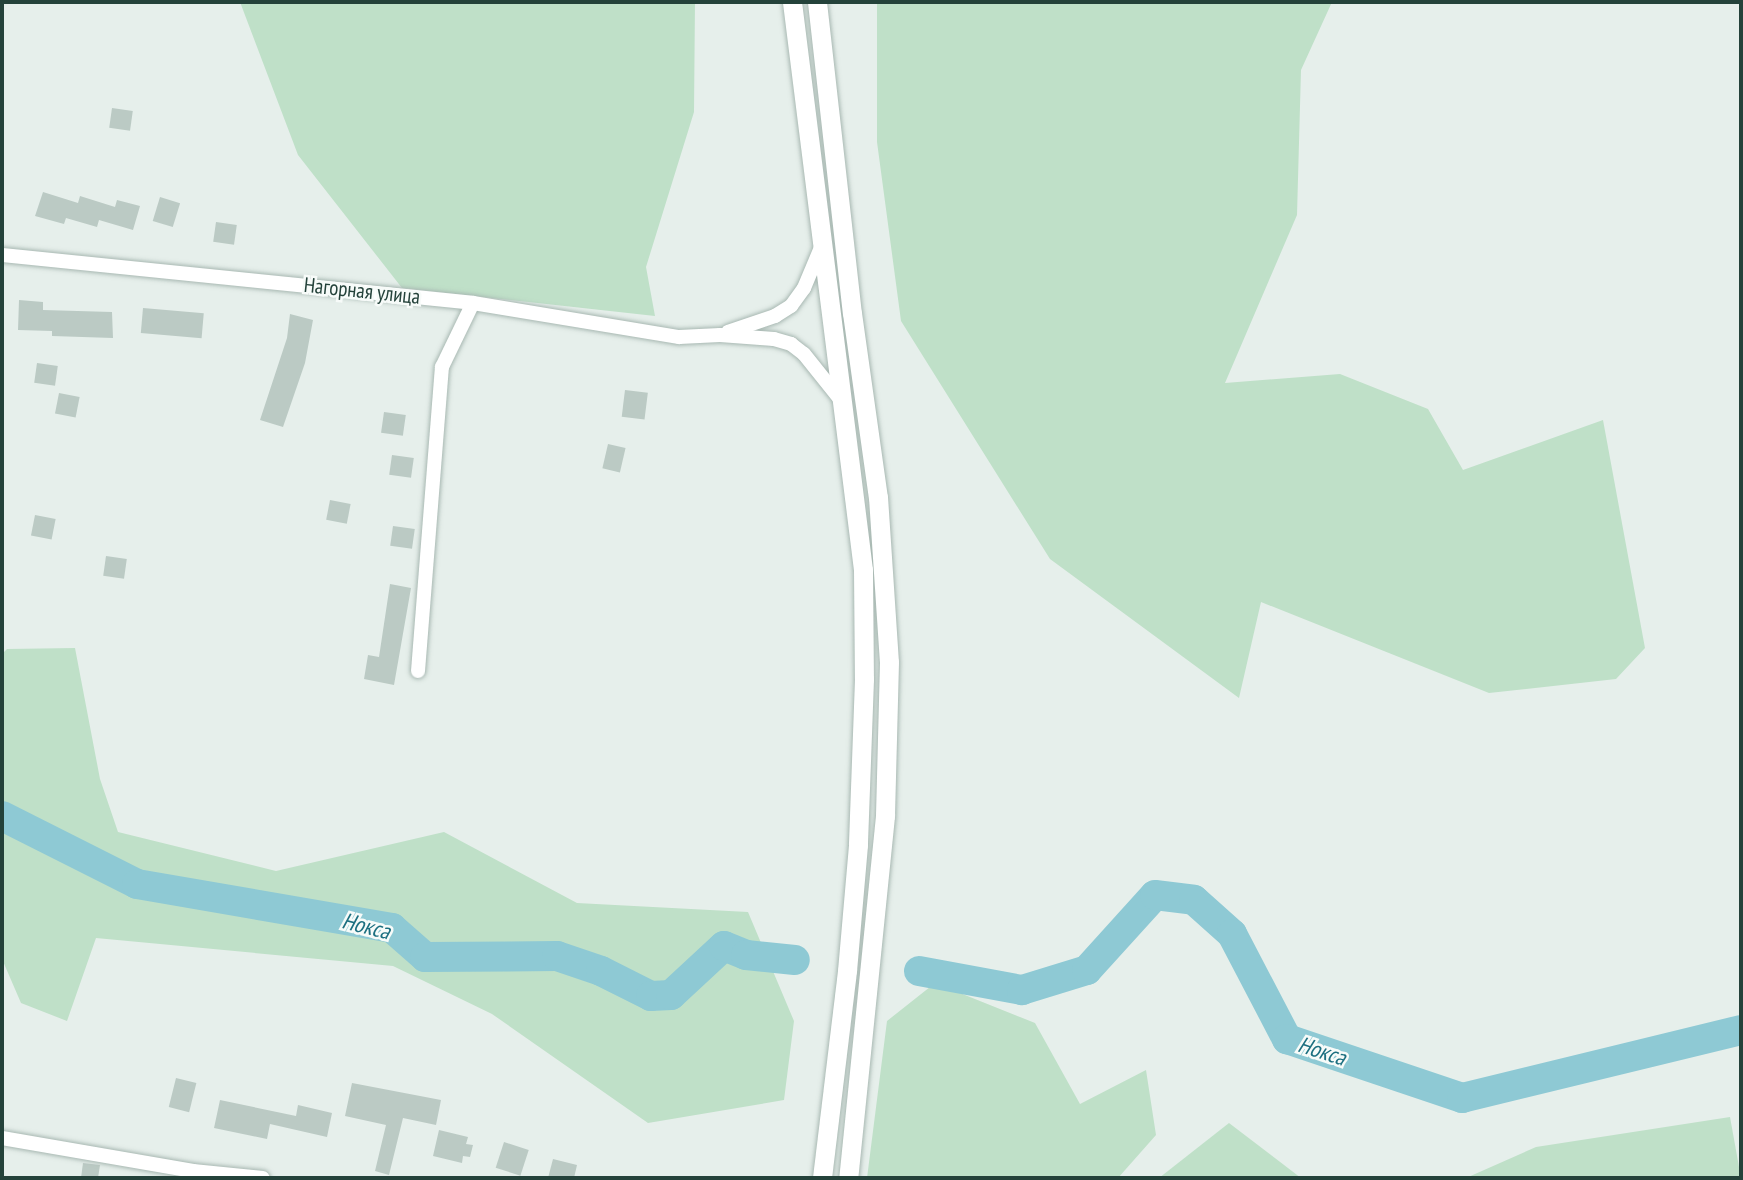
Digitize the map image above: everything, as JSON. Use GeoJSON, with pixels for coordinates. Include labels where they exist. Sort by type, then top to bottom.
{"type":"FeatureCollection","features":[{"type":"Feature","properties":{"kind":"main road"},"geometry":{"type":"LineString","coordinates":[[792,2],[862,558],[864,679],[858,845],[847,971],[822,1178]]}},
{"type":"Feature","properties":{"kind":"main road"},"geometry":{"type":"LineString","coordinates":[[817,2],[852,313],[878,497],[889,662],[885,816],[848,1178]]}},
{"type":"Feature","properties":{"kind":"street"},"geometry":{"type":"LineString","coordinates":[[720,335],[775,316],[791,306],[804,288],[823,242]]}},
{"type":"Feature","properties":{"kind":"street","name":"Нагорная улица"},"geometry":{"type":"LineString","coordinates":[[2,255],[473,303],[666,336],[720,335]]}},
{"type":"Feature","properties":{"kind":"street"},"geometry":{"type":"LineString","coordinates":[[418,671],[442,367],[473,303]]}},
{"type":"Feature","properties":{"kind":"street"},"geometry":{"type":"LineString","coordinates":[[720,335],[774,339],[791,344],[818,369],[840,400]]}},
{"type":"Feature","properties":{"kind":"street"},"geometry":{"type":"LineString","coordinates":[[2,1138],[193,1171],[263,1178]]}},
{"type":"Feature","properties":{"kind":"green space"},"geometry":{"type":"Polygon","coordinates":[[[240,2],[695,2],[694,112],[646,267],[655,316],[402,288],[298,155],[240,2]]]}},
{"type":"Feature","properties":{"kind":"green space"},"geometry":{"type":"Polygon","coordinates":[[[877,2],[1332,2],[1301,70],[1297,215],[1225,383],[1340,374],[1428,409],[1463,470],[1603,420],[1645,648],[1616,679],[1489,693],[1261,602],[1239,698],[1050,559],[901,321],[877,142],[877,2]]]}},
{"type":"Feature","properties":{"kind":"green space"},"geometry":{"type":"Polygon","coordinates":[[[75,648],[100,779],[118,832],[276,871],[444,832],[577,903],[748,912],[794,1021],[784,1100],[648,1123],[492,1014],[393,966],[96,938],[67,1021],[21,1003],[2,959],[2,654],[7,649],[75,648]]]}},
{"type":"Feature","properties":{"kind":"green space"},"geometry":{"type":"Polygon","coordinates":[[[935,983],[1035,1023],[1080,1104],[1146,1070],[1156,1135],[1118,1178],[867,1178],[887,1021],[935,983]]]}},
{"type":"Feature","properties":{"kind":"green space"},"geometry":{"type":"Polygon","coordinates":[[[1730,1117],[1741,1178],[1466,1178],[1536,1147],[1730,1117]]]}},
{"type":"Feature","properties":{"kind":"green space"},"geometry":{"type":"Polygon","coordinates":[[[1229,1123],[1301,1178],[1159,1178],[1229,1123]]]}},
{"type":"Feature","properties":{"kind":"building"},"geometry":{"type":"Polygon","coordinates":[[[112,108],[133,111],[130,131],[109,128],[112,108]]]}},
{"type":"Feature","properties":{"kind":"building"},"geometry":{"type":"Polygon","coordinates":[[[43,192],[78,203],[80,196],[115,207],[117,200],[140,206],[133,230],[99,220],[97,227],[66,218],[64,224],[35,216],[43,192]]]}},
{"type":"Feature","properties":{"kind":"building"},"geometry":{"type":"Polygon","coordinates":[[[160,197],[180,203],[173,227],[153,221],[160,197]]]}},
{"type":"Feature","properties":{"kind":"building"},"geometry":{"type":"Polygon","coordinates":[[[216,222],[237,225],[234,245],[213,242],[216,222]]]}},
{"type":"Feature","properties":{"kind":"building"},"geometry":{"type":"Polygon","coordinates":[[[19,300],[43,302],[43,310],[112,312],[113,338],[52,336],[52,331],[18,330],[19,300]]]}},
{"type":"Feature","properties":{"kind":"building"},"geometry":{"type":"Polygon","coordinates":[[[143,308],[204,313],[202,338],[141,333],[143,308]]]}},
{"type":"Feature","properties":{"kind":"building"},"geometry":{"type":"Polygon","coordinates":[[[290,314],[313,320],[305,363],[283,427],[260,420],[287,338],[290,314]]]}},
{"type":"Feature","properties":{"kind":"building"},"geometry":{"type":"Polygon","coordinates":[[[37,363],[58,366],[55,386],[34,383],[37,363]]]}},
{"type":"Feature","properties":{"kind":"building"},"geometry":{"type":"Polygon","coordinates":[[[625,390],[648,393],[645,420],[622,417],[625,390]]]}},
{"type":"Feature","properties":{"kind":"building"},"geometry":{"type":"Polygon","coordinates":[[[59,393],[80,397],[76,418],[55,414],[59,393]]]}},
{"type":"Feature","properties":{"kind":"building"},"geometry":{"type":"Polygon","coordinates":[[[384,412],[406,415],[403,436],[381,433],[384,412]]]}},
{"type":"Feature","properties":{"kind":"building"},"geometry":{"type":"Polygon","coordinates":[[[608,444],[626,448],[620,472],[602,468],[608,444]]]}},
{"type":"Feature","properties":{"kind":"building"},"geometry":{"type":"Polygon","coordinates":[[[392,455],[414,458],[411,478],[389,475],[392,455]]]}},
{"type":"Feature","properties":{"kind":"building"},"geometry":{"type":"Polygon","coordinates":[[[330,500],[351,504],[347,524],[326,520],[330,500]]]}},
{"type":"Feature","properties":{"kind":"building"},"geometry":{"type":"Polygon","coordinates":[[[35,515],[56,519],[52,540],[31,536],[35,515]]]}},
{"type":"Feature","properties":{"kind":"building"},"geometry":{"type":"Polygon","coordinates":[[[393,526],[415,529],[412,549],[390,546],[393,526]]]}},
{"type":"Feature","properties":{"kind":"building"},"geometry":{"type":"Polygon","coordinates":[[[106,556],[127,559],[124,579],[103,576],[106,556]]]}},
{"type":"Feature","properties":{"kind":"building"},"geometry":{"type":"Polygon","coordinates":[[[390,584],[411,588],[394,685],[364,679],[368,655],[379,657],[390,584]]]}},
{"type":"Feature","properties":{"kind":"building"},"geometry":{"type":"Polygon","coordinates":[[[176,1078],[196,1083],[189,1112],[169,1107],[176,1078]]]}},
{"type":"Feature","properties":{"kind":"building"},"geometry":{"type":"Polygon","coordinates":[[[352,1083],[441,1100],[436,1125],[403,1118],[389,1175],[375,1171],[386,1125],[345,1116],[352,1083]]]}},
{"type":"Feature","properties":{"kind":"building"},"geometry":{"type":"Polygon","coordinates":[[[220,1100],[296,1116],[298,1105],[332,1113],[327,1137],[270,1124],[267,1139],[214,1128],[220,1100]]]}},
{"type":"Feature","properties":{"kind":"building"},"geometry":{"type":"Polygon","coordinates":[[[439,1130],[468,1137],[466,1144],[473,1145],[470,1157],[463,1156],[462,1163],[433,1156],[439,1130]]]}},
{"type":"Feature","properties":{"kind":"building"},"geometry":{"type":"Polygon","coordinates":[[[504,1142],[529,1150],[520,1176],[496,1168],[504,1142]]]}},
{"type":"Feature","properties":{"kind":"building"},"geometry":{"type":"Polygon","coordinates":[[[553,1159],[577,1165],[574,1178],[548,1178],[553,1159]]]}},
{"type":"Feature","properties":{"kind":"building"},"geometry":{"type":"Polygon","coordinates":[[[83,1163],[100,1165],[98,1178],[81,1178],[83,1163]]]}},
{"type":"Feature","properties":{"kind":"waterway","name":"Нокса"},"geometry":{"type":"LineString","coordinates":[[2,816],[137,884],[392,928],[425,957],[557,956],[601,971],[651,996],[671,995],[724,946],[746,955],[795,960]]}},
{"type":"Feature","properties":{"kind":"waterway","name":"Нокса"},"geometry":{"type":"LineString","coordinates":[[919,971],[1022,990],[1087,970],[1155,895],[1194,900],[1232,934],[1287,1039],[1462,1098],[1741,1030]]}}]}
